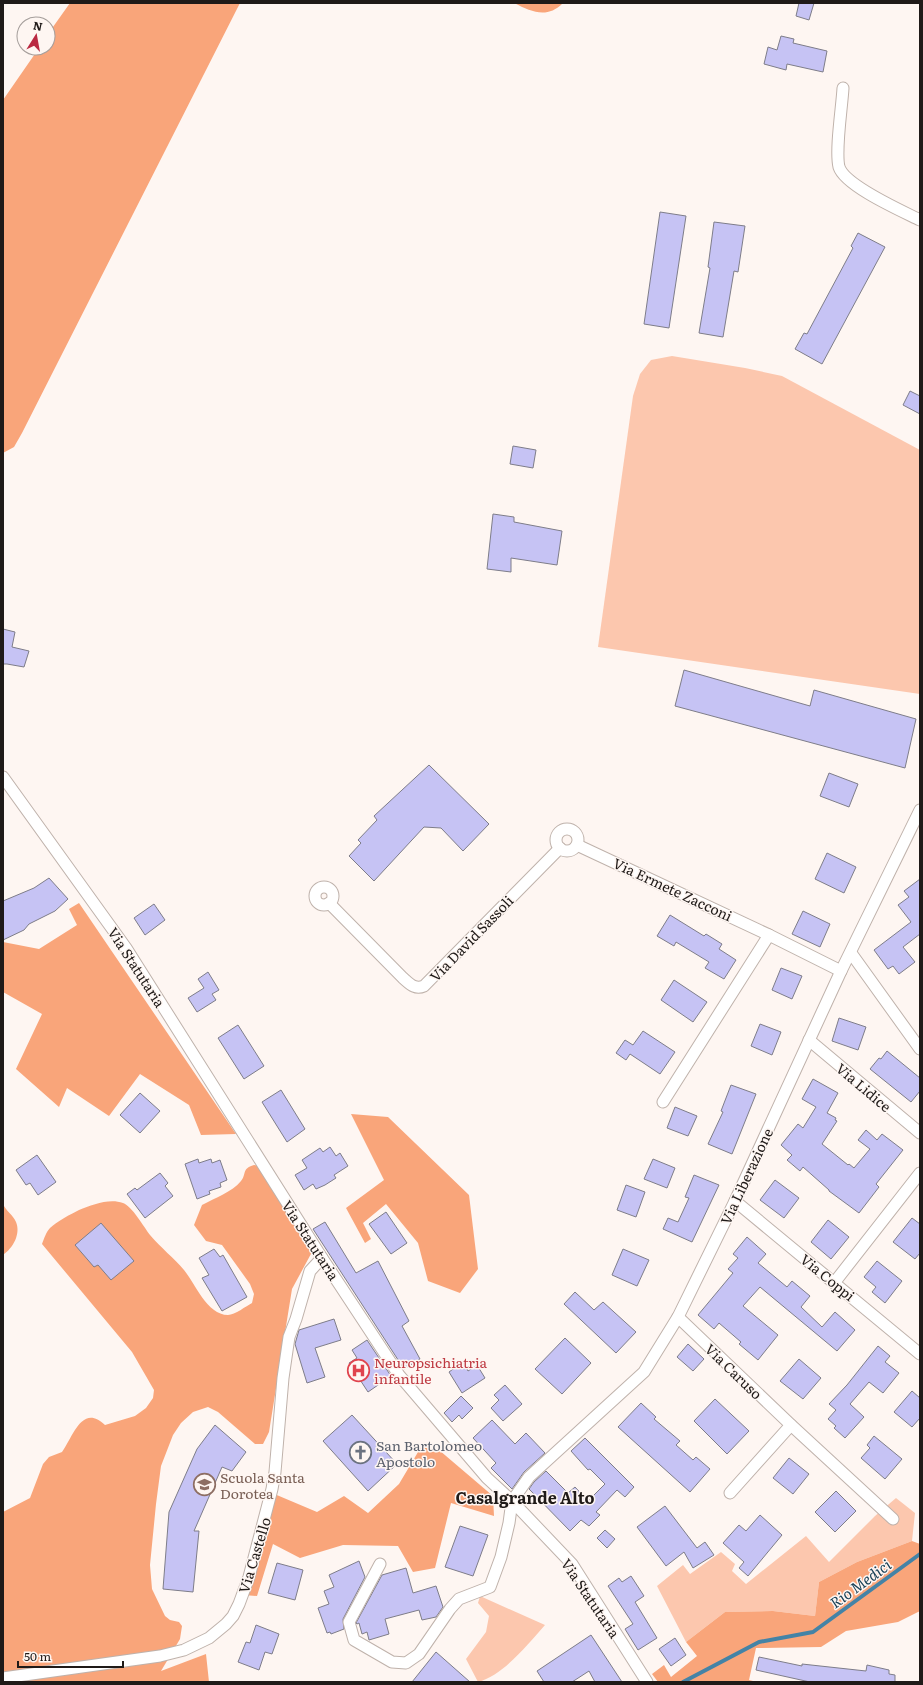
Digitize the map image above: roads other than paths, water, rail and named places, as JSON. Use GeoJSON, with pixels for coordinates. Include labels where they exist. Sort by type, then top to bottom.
{"type":"FeatureCollection","features":[{"type":"Feature","properties":{"kind":"street"},"geometry":{"type":"LineString","coordinates":[[843,88],[838,156],[842,174],[852,184],[920,220]]}},
{"type":"Feature","properties":{"kind":"street","name":"Via Statutaria"},"geometry":{"type":"LineString","coordinates":[[3,777],[126,948],[322,1258],[401,1378],[487,1478],[512,1501],[572,1564],[647,1682]]}},
{"type":"Feature","properties":{"kind":"street","name":"Via Liberazione"},"geometry":{"type":"LineString","coordinates":[[512,1501],[529,1477],[644,1372],[678,1317],[735,1201],[841,970],[851,953],[920,810]]}},
{"type":"Feature","properties":{"kind":"street"},"geometry":{"type":"LineString","coordinates":[[571,830],[576,835],[577,845],[568,851],[560,848],[557,844],[556,837],[560,832],[571,830]]}},
{"type":"Feature","properties":{"kind":"street","name":"Via Ermete Zacconi"},"geometry":{"type":"LineString","coordinates":[[577,845],[841,970]]}},
{"type":"Feature","properties":{"kind":"street","name":"Via David Sassoli"},"geometry":{"type":"LineString","coordinates":[[329,903],[403,978],[414,987],[420,988],[424,986],[560,848]]}},
{"type":"Feature","properties":{"kind":"street"},"geometry":{"type":"LineString","coordinates":[[663,1102],[769,935]]}},
{"type":"Feature","properties":{"kind":"street"},"geometry":{"type":"LineString","coordinates":[[851,953],[920,1049]]}},
{"type":"Feature","properties":{"kind":"street","name":"Via Lidice"},"geometry":{"type":"LineString","coordinates":[[809,1040],[920,1133]]}},
{"type":"Feature","properties":{"kind":"street"},"geometry":{"type":"LineString","coordinates":[[834,1283],[920,1173]]}},
{"type":"Feature","properties":{"kind":"street","name":"Via Coppi"},"geometry":{"type":"LineString","coordinates":[[735,1201],[920,1354]]}},
{"type":"Feature","properties":{"kind":"street","name":"Via Castello"},"geometry":{"type":"LineString","coordinates":[[3,1678],[160,1656],[177,1652],[209,1638],[233,1616],[249,1577],[270,1502],[275,1472],[283,1378],[289,1336],[296,1319],[310,1271],[322,1258]]}},
{"type":"Feature","properties":{"kind":"street","name":"Via Caruso"},"geometry":{"type":"LineString","coordinates":[[678,1317],[791,1426],[893,1520]]}},
{"type":"Feature","properties":{"kind":"street"},"geometry":{"type":"LineString","coordinates":[[730,1493],[791,1426]]}},
{"type":"Feature","properties":{"kind":"street"},"geometry":{"type":"LineString","coordinates":[[380,1564],[349,1622],[354,1640],[392,1662],[406,1663],[419,1654],[459,1599],[490,1587],[510,1524],[512,1501]]}},
{"type":"Feature","properties":{"kind":"waterway","name":"Rio Medici"},"geometry":{"type":"LineString","coordinates":[[683,1682],[759,1642],[813,1632],[920,1554]]}},
{"type":"Feature","properties":{"kind":"place","name":"Neuropsichiatria infantile"},"geometry":{"type":"Point","coordinates":[358,1370]}},
{"type":"Feature","properties":{"kind":"place","name":"San Bartolomeo Apostolo"},"geometry":{"type":"Point","coordinates":[360,1453]}},
{"type":"Feature","properties":{"kind":"place","name":"Scuola Santa Dorotea"},"geometry":{"type":"Point","coordinates":[204,1485]}},
{"type":"Feature","properties":{"kind":"district","name":"Casalgrande Alto"},"geometry":{"type":"Point","coordinates":[525,1497]}}]}
